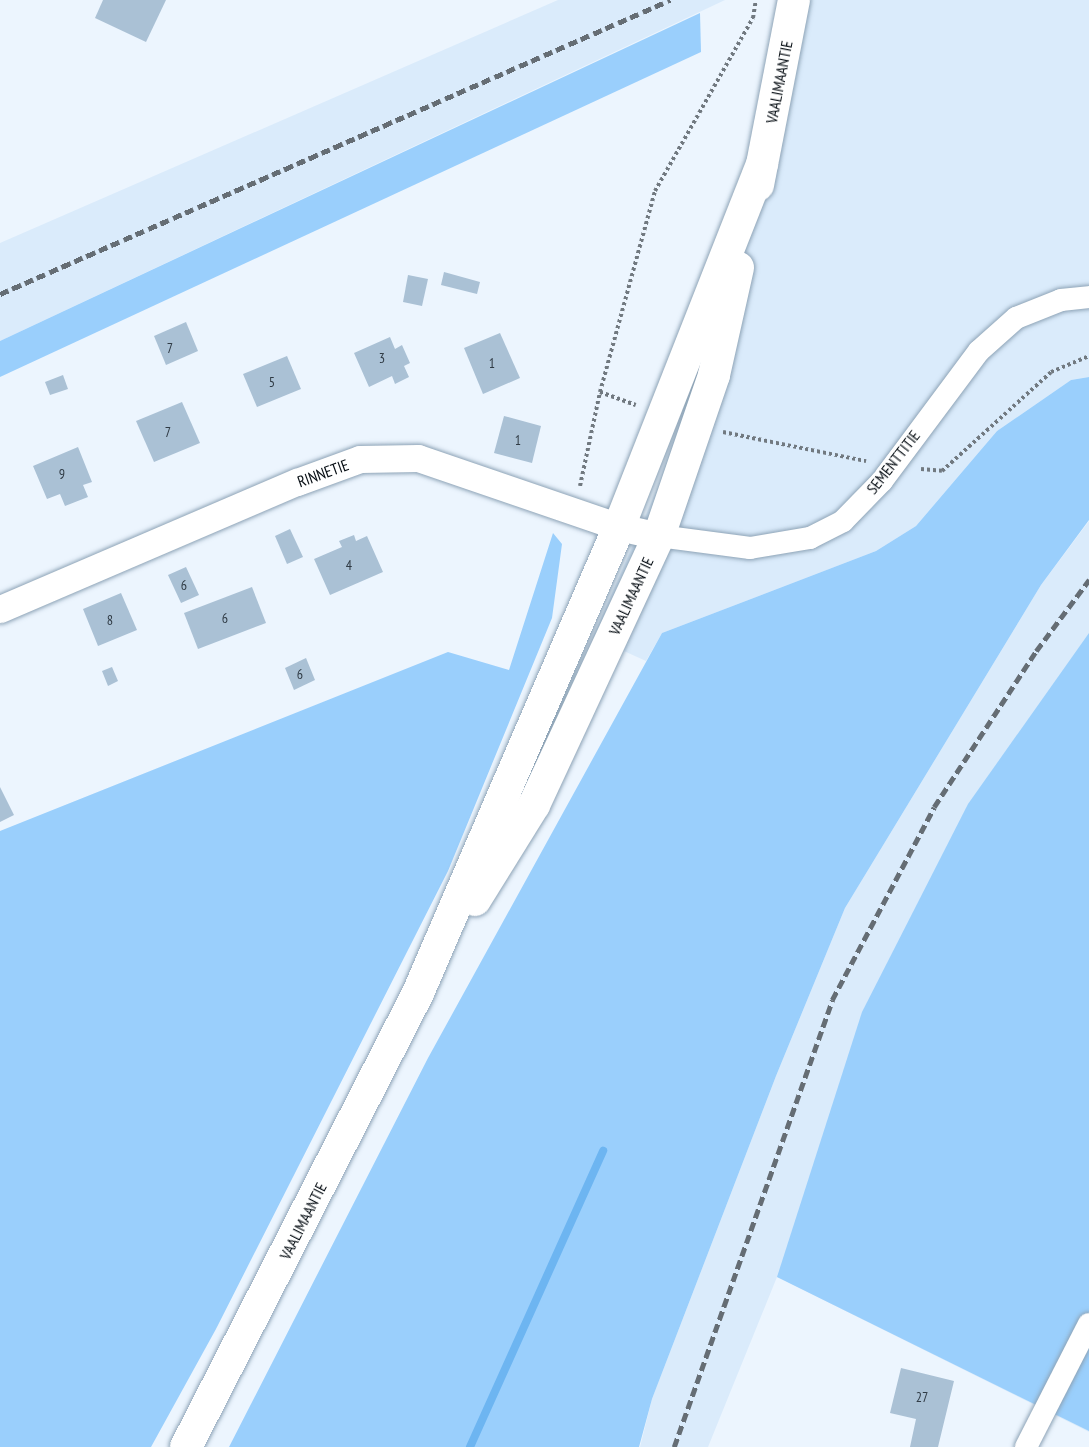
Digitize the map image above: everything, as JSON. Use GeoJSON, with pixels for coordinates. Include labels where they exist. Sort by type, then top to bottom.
{"type":"FeatureCollection","features":[{"type":"Feature","properties":{"kind":"main road","name":"VAALIMAANTIE"},"geometry":{"type":"LineString","coordinates":[[418,993],[534,805],[659,536],[714,375],[762,164],[794,0]]}},
{"type":"Feature","properties":{"kind":"main road","name":"VAALIMAANTIE"},"geometry":{"type":"LineString","coordinates":[[186,1447],[418,993],[619,527],[762,164]]}},
{"type":"Feature","properties":{"kind":"street","name":"SEMENTTITIE"},"geometry":{"type":"LineString","coordinates":[[659,536],[750,548],[810,538],[843,521],[892,466],[979,351],[1016,318],[1061,300],[1089,297]]}},
{"type":"Feature","properties":{"kind":"street","name":"RINNETIE"},"geometry":{"type":"LineString","coordinates":[[0,609],[297,482],[360,459],[418,458],[619,527],[659,536]]}},
{"type":"Feature","properties":{"kind":"street"},"geometry":{"type":"LineString","coordinates":[[1026,1447],[1089,1324]]}},
{"type":"Feature","properties":{"kind":"path"},"geometry":{"type":"LineString","coordinates":[[575,512],[600,392],[655,191],[753,18],[756,0]]}},
{"type":"Feature","properties":{"kind":"path"},"geometry":{"type":"LineString","coordinates":[[696,426],[892,466],[942,471],[1050,372],[1089,356]]}},
{"type":"Feature","properties":{"kind":"path"},"geometry":{"type":"LineString","coordinates":[[600,392],[663,416]]}},
{"type":"Feature","properties":{"kind":"shaded area"},"geometry":{"type":"Polygon","coordinates":[[[558,0],[725,0],[0,341],[0,243],[558,0]]]}},
{"type":"Feature","properties":{"kind":"shaded area"},"geometry":{"type":"Polygon","coordinates":[[[788,0],[1089,0],[1089,377],[1071,380],[997,431],[916,526],[876,551],[662,633],[646,661],[593,637],[658,487],[733,267],[788,0]]]}},
{"type":"Feature","properties":{"kind":"shaded area"},"geometry":{"type":"Polygon","coordinates":[[[700,13],[701,52],[0,377],[0,341],[700,13]]]}},
{"type":"Feature","properties":{"kind":"shaded area"},"geometry":{"type":"Polygon","coordinates":[[[1089,377],[1089,520],[1041,585],[845,908],[776,1076],[652,1399],[639,1447],[229,1447],[428,1058],[662,633],[876,551],[916,526],[997,431],[1071,380],[1089,377]]]}},
{"type":"Feature","properties":{"kind":"shaded area"},"geometry":{"type":"Polygon","coordinates":[[[1089,521],[1089,1432],[777,1277],[708,1447],[640,1447],[652,1399],[776,1076],[845,908],[1041,585],[1089,521]]]}},
{"type":"Feature","properties":{"kind":"shaded area"},"geometry":{"type":"Polygon","coordinates":[[[553,533],[562,544],[552,618],[448,871],[216,1329],[151,1447],[0,1447],[0,831],[448,652],[509,670],[553,533]]]}},
{"type":"Feature","properties":{"kind":"shaded area"},"geometry":{"type":"Polygon","coordinates":[[[1089,633],[1089,1431],[777,1277],[862,1012],[968,804],[1089,633]]]}},
{"type":"Feature","properties":{"kind":"building"},"geometry":{"type":"Polygon","coordinates":[[[103,0],[166,0],[146,42],[95,18],[103,0]]]}},
{"type":"Feature","properties":{"kind":"building"},"geometry":{"type":"Polygon","coordinates":[[[444,272],[480,282],[477,294],[441,285],[444,272]]]}},
{"type":"Feature","properties":{"kind":"building"},"geometry":{"type":"Polygon","coordinates":[[[408,275],[428,279],[422,306],[403,302],[408,275]]]}},
{"type":"Feature","properties":{"kind":"building"},"geometry":{"type":"Polygon","coordinates":[[[186,322],[198,351],[166,365],[154,336],[186,322]]]}},
{"type":"Feature","properties":{"kind":"building"},"geometry":{"type":"Polygon","coordinates":[[[500,333],[520,378],[483,394],[464,348],[500,333]]]}},
{"type":"Feature","properties":{"kind":"building"},"geometry":{"type":"Polygon","coordinates":[[[390,337],[395,349],[402,345],[410,363],[404,366],[409,377],[395,384],[392,376],[369,387],[354,353],[390,337]]]}},
{"type":"Feature","properties":{"kind":"building"},"geometry":{"type":"Polygon","coordinates":[[[287,356],[301,389],[257,407],[243,374],[287,356]]]}},
{"type":"Feature","properties":{"kind":"building"},"geometry":{"type":"Polygon","coordinates":[[[63,375],[68,389],[50,395],[45,382],[63,375]]]}},
{"type":"Feature","properties":{"kind":"building"},"geometry":{"type":"Polygon","coordinates":[[[182,402],[200,443],[154,462],[136,421],[182,402]]]}},
{"type":"Feature","properties":{"kind":"building"},"geometry":{"type":"Polygon","coordinates":[[[504,416],[541,426],[532,463],[494,453],[504,416]]]}},
{"type":"Feature","properties":{"kind":"building"},"geometry":{"type":"Polygon","coordinates":[[[78,447],[92,482],[83,485],[88,497],[65,506],[60,494],[47,499],[33,466],[78,447]]]}},
{"type":"Feature","properties":{"kind":"building"},"geometry":{"type":"Polygon","coordinates":[[[290,529],[303,557],[287,564],[275,536],[290,529]]]}},
{"type":"Feature","properties":{"kind":"building"},"geometry":{"type":"Polygon","coordinates":[[[354,535],[356,541],[367,536],[383,572],[330,595],[314,559],[342,547],[339,541],[354,535]]]}},
{"type":"Feature","properties":{"kind":"building"},"geometry":{"type":"Polygon","coordinates":[[[186,567],[199,595],[181,603],[168,575],[186,567]]]}},
{"type":"Feature","properties":{"kind":"building"},"geometry":{"type":"Polygon","coordinates":[[[252,587],[266,623],[198,649],[184,613],[252,587]]]}},
{"type":"Feature","properties":{"kind":"building"},"geometry":{"type":"Polygon","coordinates":[[[121,593],[137,630],[98,646],[83,609],[121,593]]]}},
{"type":"Feature","properties":{"kind":"building"},"geometry":{"type":"Polygon","coordinates":[[[306,658],[315,680],[294,690],[285,668],[306,658]]]}},
{"type":"Feature","properties":{"kind":"building"},"geometry":{"type":"Polygon","coordinates":[[[112,667],[118,681],[108,686],[102,671],[112,667]]]}},
{"type":"Feature","properties":{"kind":"building"},"geometry":{"type":"Polygon","coordinates":[[[0,787],[14,815],[0,822],[0,787]]]}},
{"type":"Feature","properties":{"kind":"building"},"geometry":{"type":"Polygon","coordinates":[[[901,1368],[954,1381],[938,1447],[910,1447],[916,1419],[890,1413],[901,1368]]]}},
{"type":"Feature","properties":{"kind":"waterway"},"geometry":{"type":"LineString","coordinates":[[470,1447],[603,1151]]}},
{"type":"Feature","properties":{"kind":"railway"},"geometry":{"type":"LineString","coordinates":[[0,294],[670,0]]}},
{"type":"Feature","properties":{"kind":"railway"},"geometry":{"type":"LineString","coordinates":[[674,1447],[832,1000],[934,807],[1036,651],[1089,580]]}}]}
